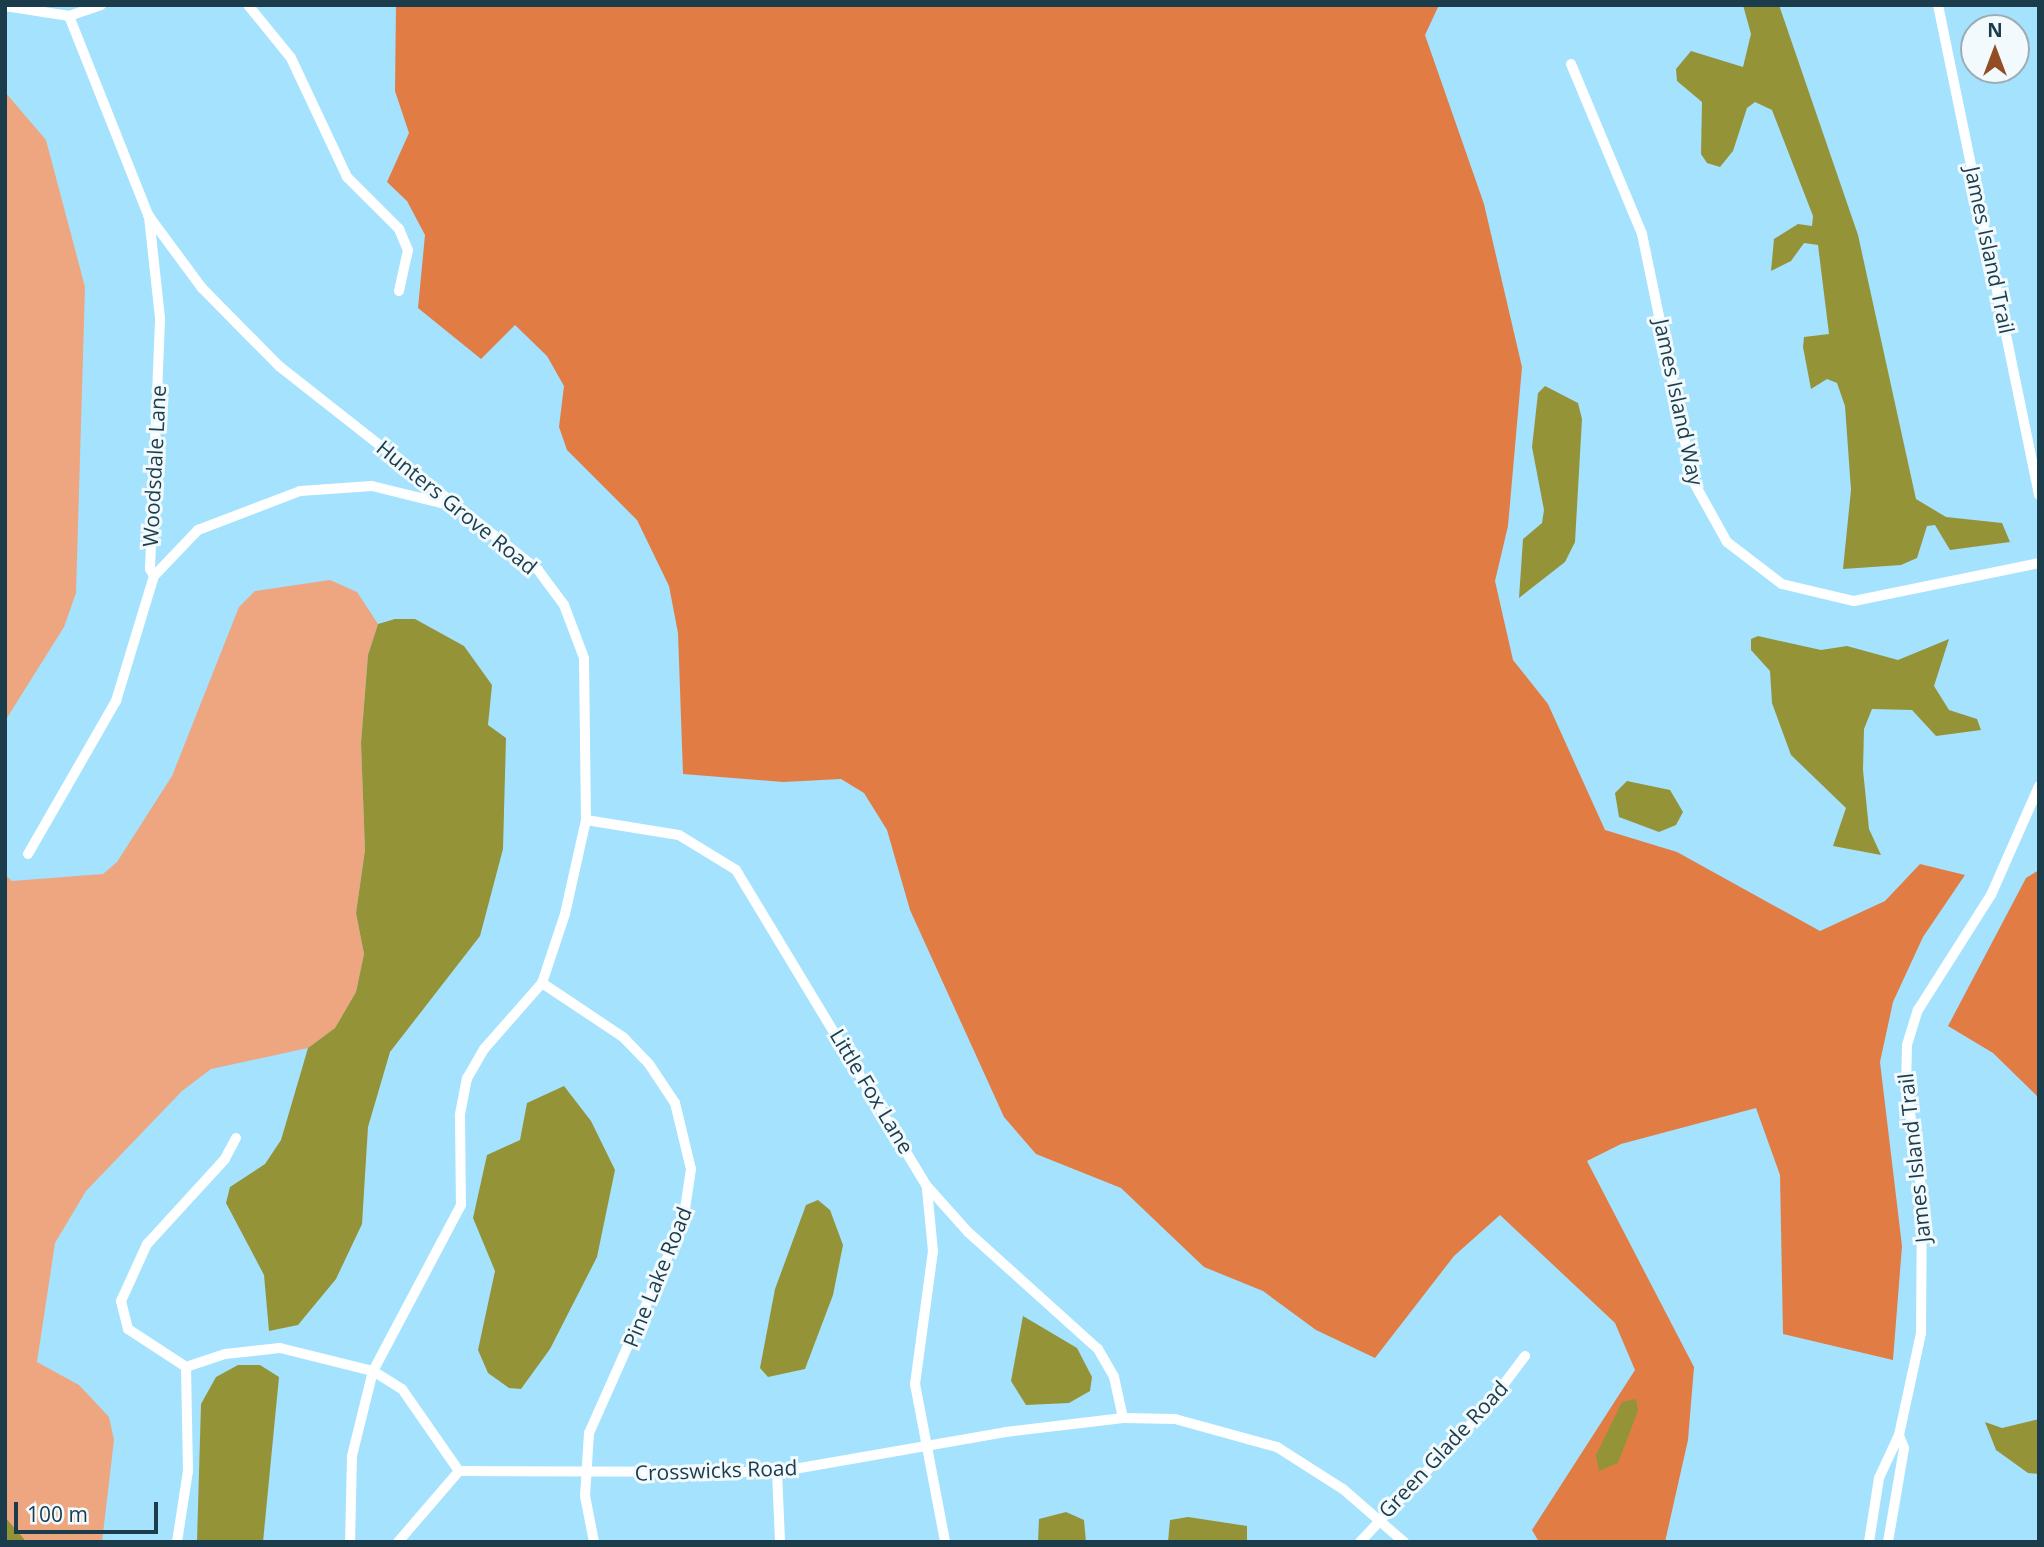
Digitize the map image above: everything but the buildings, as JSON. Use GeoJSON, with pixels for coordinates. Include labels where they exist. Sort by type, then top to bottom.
{"type":"FeatureCollection","features":[{"type":"Feature","properties":{"kind":"street"},"geometry":{"type":"LineString","coordinates":[[5,6],[69,16],[101,5]]}},
{"type":"Feature","properties":{"kind":"street"},"geometry":{"type":"LineString","coordinates":[[248,5],[291,58],[347,177],[399,229],[408,250],[399,291]]}},
{"type":"Feature","properties":{"kind":"street","name":"James Island Trail"},"geometry":{"type":"LineString","coordinates":[[1938,5],[2039,495]]}},
{"type":"Feature","properties":{"kind":"street","name":"Hunters Grove Road"},"geometry":{"type":"LineString","coordinates":[[69,16],[148,215],[250,341],[429,481],[450,505],[538,570],[579,639],[589,688],[586,820],[542,984],[484,1049],[467,1078],[461,1205],[373,1371],[352,1456],[350,1542]]}},
{"type":"Feature","properties":{"kind":"street","name":"James Island Way"},"geometry":{"type":"LineString","coordinates":[[1571,64],[1651,263],[1693,481],[1735,551],[1782,584],[1854,601],[2039,564]]}},
{"type":"Feature","properties":{"kind":"street","name":"Woodsdale Lane"},"geometry":{"type":"LineString","coordinates":[[28,854],[116,701],[154,576],[160,318],[148,215]]}},
{"type":"Feature","properties":{"kind":"street"},"geometry":{"type":"LineString","coordinates":[[154,576],[198,530],[300,491],[372,486],[450,505]]}},
{"type":"Feature","properties":{"kind":"street","name":"James Island Trail"},"geometry":{"type":"LineString","coordinates":[[1869,1542],[1879,1478],[1899,1435],[1918,1356],[1924,1278],[1907,1045],[1918,1010],[1992,895],[2039,786]]}},
{"type":"Feature","properties":{"kind":"street","name":"Little Fox Lane"},"geometry":{"type":"LineString","coordinates":[[586,820],[679,835],[736,870],[926,1185],[1098,1349],[1114,1377],[1123,1418]]}},
{"type":"Feature","properties":{"kind":"street","name":"Pine Lake Road"},"geometry":{"type":"LineString","coordinates":[[542,984],[623,1037],[649,1064],[676,1103],[691,1169],[683,1222],[593,1422],[585,1473],[594,1542]]}},
{"type":"Feature","properties":{"kind":"street"},"geometry":{"type":"LineString","coordinates":[[186,1367],[128,1329],[121,1301],[148,1244],[225,1159],[236,1138]]}},
{"type":"Feature","properties":{"kind":"street"},"geometry":{"type":"LineString","coordinates":[[926,1185],[933,1251],[915,1377],[945,1542]]}},
{"type":"Feature","properties":{"kind":"street"},"geometry":{"type":"LineString","coordinates":[[186,1367],[225,1353],[280,1348],[373,1371],[410,1399],[458,1471],[398,1542]]}},
{"type":"Feature","properties":{"kind":"street","name":"Green Glade Road"},"geometry":{"type":"LineString","coordinates":[[1360,1542],[1486,1408],[1525,1356]]}},
{"type":"Feature","properties":{"kind":"street"},"geometry":{"type":"LineString","coordinates":[[177,1542],[188,1471],[186,1367]]}},
{"type":"Feature","properties":{"kind":"street","name":"Crosswicks Road"},"geometry":{"type":"LineString","coordinates":[[458,1471],[777,1472],[926,1446],[1123,1418],[1208,1424],[1278,1447],[1404,1542]]}},
{"type":"Feature","properties":{"kind":"street","name":"James Island Trail"},"geometry":{"type":"LineString","coordinates":[[1888,1542],[1904,1448],[1899,1435]]}},
{"type":"Feature","properties":{"kind":"street"},"geometry":{"type":"LineString","coordinates":[[777,1472],[780,1542]]}},
{"type":"Feature","properties":{"kind":"shaded area"},"geometry":{"type":"Polygon","coordinates":[[[396,5],[1439,5],[1425,35],[1484,204],[1522,367],[1508,526],[1495,581],[1513,660],[1548,704],[1605,830],[1677,852],[1820,931],[1885,901],[1920,864],[1965,875],[1923,937],[1893,1002],[1880,1062],[1902,1246],[1893,1360],[1783,1334],[1780,1175],[1756,1108],[1621,1144],[1587,1161],[1694,1367],[1688,1440],[1665,1542],[1539,1542],[1532,1530],[1635,1370],[1615,1323],[1500,1215],[1454,1256],[1375,1358],[1316,1330],[1263,1291],[1204,1267],[1121,1188],[1036,1154],[1004,1117],[910,910],[887,830],[864,793],[841,779],[783,782],[683,774],[678,633],[669,586],[637,520],[567,450],[559,427],[564,386],[547,356],[515,325],[481,359],[418,308],[425,235],[407,201],[387,182],[409,133],[395,91],[396,5]]]}},
{"type":"Feature","properties":{"kind":"shaded area"},"geometry":{"type":"Polygon","coordinates":[[[1743,5],[1779,5],[1858,235],[1916,499],[1946,517],[2002,523],[2010,542],[1950,550],[1935,525],[1927,526],[1917,558],[1901,565],[1843,569],[1851,490],[1845,406],[1837,383],[1827,379],[1811,389],[1803,347],[1804,337],[1829,334],[1818,245],[1804,243],[1791,261],[1771,271],[1774,239],[1798,224],[1812,226],[1813,216],[1772,110],[1755,102],[1747,108],[1733,151],[1720,167],[1707,163],[1701,154],[1702,102],[1677,81],[1676,69],[1691,51],[1743,67],[1751,34],[1743,5]]]}},
{"type":"Feature","properties":{"kind":"shaded area"},"geometry":{"type":"Polygon","coordinates":[[[5,92],[46,140],[85,287],[76,593],[64,627],[5,721],[5,92]]]}},
{"type":"Feature","properties":{"kind":"shaded area"},"geometry":{"type":"Polygon","coordinates":[[[1545,386],[1578,403],[1582,419],[1575,542],[1565,562],[1519,598],[1523,539],[1542,523],[1544,510],[1532,447],[1538,393],[1545,386]]]}},
{"type":"Feature","properties":{"kind":"shaded area"},"geometry":{"type":"Polygon","coordinates":[[[330,580],[357,592],[378,624],[368,655],[361,743],[365,850],[356,913],[364,954],[356,992],[335,1028],[308,1048],[211,1069],[182,1091],[86,1191],[55,1243],[37,1362],[79,1385],[109,1417],[114,1440],[102,1542],[5,1542],[5,875],[12,881],[103,874],[117,862],[172,776],[239,607],[255,591],[330,580]]]}},
{"type":"Feature","properties":{"kind":"shaded area"},"geometry":{"type":"Polygon","coordinates":[[[395,619],[415,619],[464,646],[492,685],[488,725],[506,738],[503,849],[480,936],[390,1052],[368,1127],[362,1224],[336,1279],[298,1325],[269,1331],[264,1275],[226,1203],[230,1187],[265,1164],[281,1140],[308,1048],[335,1028],[356,992],[364,954],[356,913],[365,850],[361,743],[368,655],[378,624],[395,619]]]}},
{"type":"Feature","properties":{"kind":"shaded area"},"geometry":{"type":"Polygon","coordinates":[[[1758,636],[1821,650],[1847,646],[1898,660],[1949,639],[1934,686],[1949,710],[1977,719],[1981,730],[1936,736],[1912,710],[1872,709],[1864,729],[1863,770],[1869,829],[1881,855],[1833,846],[1846,808],[1791,755],[1772,703],[1770,671],[1751,650],[1751,639],[1758,636]]]}},
{"type":"Feature","properties":{"kind":"shaded area"},"geometry":{"type":"Polygon","coordinates":[[[1627,781],[1670,790],[1683,812],[1676,825],[1659,832],[1619,817],[1615,793],[1627,781]]]}},
{"type":"Feature","properties":{"kind":"shaded area"},"geometry":{"type":"Polygon","coordinates":[[[2039,870],[2039,1098],[1993,1053],[1948,1026],[2026,878],[2039,870]]]}},
{"type":"Feature","properties":{"kind":"shaded area"},"geometry":{"type":"Polygon","coordinates":[[[564,1086],[591,1121],[615,1170],[597,1257],[550,1349],[521,1389],[509,1388],[488,1373],[478,1350],[495,1271],[473,1218],[487,1155],[520,1140],[527,1103],[564,1086]]]}},
{"type":"Feature","properties":{"kind":"shaded area"},"geometry":{"type":"Polygon","coordinates":[[[818,1200],[830,1210],[843,1245],[833,1295],[805,1369],[768,1377],[760,1368],[775,1289],[806,1205],[818,1200]]]}},
{"type":"Feature","properties":{"kind":"shaded area"},"geometry":{"type":"Polygon","coordinates":[[[1023,1316],[1077,1348],[1092,1377],[1090,1391],[1069,1403],[1026,1405],[1011,1381],[1023,1316]]]}},
{"type":"Feature","properties":{"kind":"shaded area"},"geometry":{"type":"Polygon","coordinates":[[[238,1365],[260,1365],[279,1377],[263,1542],[197,1542],[201,1404],[216,1377],[238,1365]]]}},
{"type":"Feature","properties":{"kind":"shaded area"},"geometry":{"type":"Polygon","coordinates":[[[1636,1399],[1638,1411],[1618,1463],[1599,1471],[1596,1455],[1622,1402],[1636,1399]]]}},
{"type":"Feature","properties":{"kind":"shaded area"},"geometry":{"type":"Polygon","coordinates":[[[2039,1419],[2039,1474],[2028,1473],[1996,1450],[1985,1422],[2002,1428],[2039,1419]]]}},
{"type":"Feature","properties":{"kind":"shaded area"},"geometry":{"type":"Polygon","coordinates":[[[1066,1512],[1084,1520],[1086,1542],[1038,1542],[1039,1519],[1066,1512]]]}},
{"type":"Feature","properties":{"kind":"shaded area"},"geometry":{"type":"Polygon","coordinates":[[[5,1517],[24,1539],[24,1542],[5,1542],[5,1517]]]}},
{"type":"Feature","properties":{"kind":"shaded area"},"geometry":{"type":"Polygon","coordinates":[[[1188,1517],[1247,1526],[1247,1542],[1168,1542],[1170,1520],[1188,1517]]]}}]}
